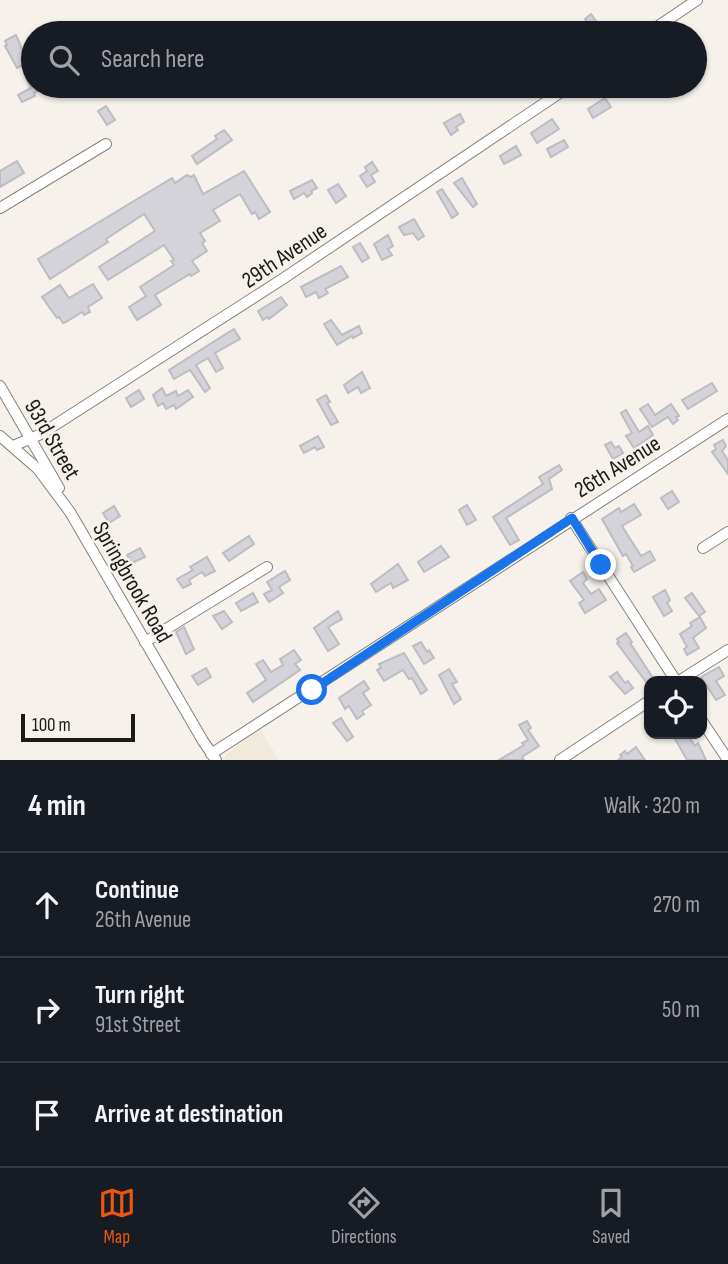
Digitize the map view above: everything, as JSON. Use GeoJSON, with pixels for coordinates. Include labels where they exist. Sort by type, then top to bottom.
{"type":"FeatureCollection","features":[{"type":"Feature","properties":{"kind":"street"},"geometry":{"type":"LineString","coordinates":[[666,21],[697,0]]}},
{"type":"Feature","properties":{"kind":"street","name":"29th Avenue"},"geometry":{"type":"LineString","coordinates":[[13,446],[31,438],[260,294],[552,98]]}},
{"type":"Feature","properties":{"kind":"street"},"geometry":{"type":"LineString","coordinates":[[0,208],[106,144]]}},
{"type":"Feature","properties":{"kind":"street","name":"93rd Street"},"geometry":{"type":"LineString","coordinates":[[0,386],[70,512]]}},
{"type":"Feature","properties":{"kind":"street","name":"26th Avenue"},"geometry":{"type":"LineString","coordinates":[[214,757],[572,518],[728,419]]}},
{"type":"Feature","properties":{"kind":"street","name":"Springbrook Road"},"geometry":{"type":"LineString","coordinates":[[0,436],[38,469],[70,512],[214,757]]}},
{"type":"Feature","properties":{"kind":"street"},"geometry":{"type":"LineString","coordinates":[[572,518],[675,676]]}},
{"type":"Feature","properties":{"kind":"street"},"geometry":{"type":"LineString","coordinates":[[703,548],[728,532]]}},
{"type":"Feature","properties":{"kind":"street"},"geometry":{"type":"LineString","coordinates":[[145,642],[267,567]]}},
{"type":"Feature","properties":{"kind":"street"},"geometry":{"type":"LineString","coordinates":[[686,676],[728,650]]}},
{"type":"Feature","properties":{"kind":"street"},"geometry":{"type":"LineString","coordinates":[[560,760],[644,704]]}},
{"type":"Feature","properties":{"kind":"street"},"geometry":{"type":"LineString","coordinates":[[707,728],[728,760]]}},
{"type":"Feature","properties":{"kind":"shaded area"},"geometry":{"type":"Polygon","coordinates":[[[260,729],[279,760],[225,760],[225,755],[260,729]]]}},
{"type":"Feature","properties":{"kind":"building"},"geometry":{"type":"Polygon","coordinates":[[[591,14],[596,21],[586,21],[585,19],[591,14]]]}},
{"type":"Feature","properties":{"kind":"building"},"geometry":{"type":"Polygon","coordinates":[[[16,35],[21,47],[21,66],[17,68],[5,41],[16,35]]]}},
{"type":"Feature","properties":{"kind":"building"},"geometry":{"type":"Polygon","coordinates":[[[21,93],[21,98],[31,98],[22,102],[18,95],[21,93]]]}},
{"type":"Feature","properties":{"kind":"building"},"geometry":{"type":"Polygon","coordinates":[[[605,98],[611,107],[593,118],[588,109],[605,98]]]}},
{"type":"Feature","properties":{"kind":"building"},"geometry":{"type":"Polygon","coordinates":[[[106,106],[115,120],[107,125],[98,111],[106,106]]]}},
{"type":"Feature","properties":{"kind":"building"},"geometry":{"type":"Polygon","coordinates":[[[460,114],[464,122],[456,127],[458,130],[451,135],[444,123],[460,114]]]}},
{"type":"Feature","properties":{"kind":"building"},"geometry":{"type":"Polygon","coordinates":[[[552,119],[559,129],[537,143],[531,133],[552,119]]]}},
{"type":"Feature","properties":{"kind":"building"},"geometry":{"type":"Polygon","coordinates":[[[224,130],[232,140],[197,164],[192,156],[217,139],[215,136],[224,130]]]}},
{"type":"Feature","properties":{"kind":"building"},"geometry":{"type":"Polygon","coordinates":[[[564,140],[568,147],[551,157],[547,149],[564,140]]]}},
{"type":"Feature","properties":{"kind":"building"},"geometry":{"type":"Polygon","coordinates":[[[516,146],[521,155],[504,164],[500,156],[516,146]]]}},
{"type":"Feature","properties":{"kind":"building"},"geometry":{"type":"Polygon","coordinates":[[[17,161],[24,173],[0,187],[0,171],[17,161]]]}},
{"type":"Feature","properties":{"kind":"building"},"geometry":{"type":"Polygon","coordinates":[[[372,162],[378,171],[371,175],[375,182],[367,187],[360,176],[372,162]]]}},
{"type":"Feature","properties":{"kind":"building"},"geometry":{"type":"Polygon","coordinates":[[[244,171],[270,212],[259,219],[255,212],[252,214],[240,194],[213,210],[220,221],[200,233],[207,251],[192,261],[199,271],[155,295],[161,305],[137,320],[129,307],[146,296],[140,287],[174,265],[171,261],[174,260],[164,245],[108,280],[99,267],[155,231],[144,214],[106,239],[108,242],[50,279],[38,259],[172,178],[175,183],[187,175],[194,175],[203,194],[244,171]]]}},
{"type":"Feature","properties":{"kind":"building"},"geometry":{"type":"Polygon","coordinates":[[[462,178],[477,204],[473,207],[454,183],[462,178]]]}},
{"type":"Feature","properties":{"kind":"building"},"geometry":{"type":"Polygon","coordinates":[[[312,180],[317,188],[307,197],[304,193],[294,199],[290,191],[312,180]]]}},
{"type":"Feature","properties":{"kind":"building"},"geometry":{"type":"Polygon","coordinates":[[[338,184],[346,196],[336,203],[328,190],[338,184]]]}},
{"type":"Feature","properties":{"kind":"building"},"geometry":{"type":"Polygon","coordinates":[[[442,189],[458,214],[452,218],[437,192],[442,189]]]}},
{"type":"Feature","properties":{"kind":"building"},"geometry":{"type":"Polygon","coordinates":[[[414,219],[424,236],[418,240],[413,233],[404,235],[399,227],[414,219]]]}},
{"type":"Feature","properties":{"kind":"building"},"geometry":{"type":"Polygon","coordinates":[[[388,235],[393,246],[388,249],[392,255],[382,260],[374,244],[388,235]]]}},
{"type":"Feature","properties":{"kind":"building"},"geometry":{"type":"Polygon","coordinates":[[[360,243],[369,258],[362,262],[353,247],[360,243]]]}},
{"type":"Feature","properties":{"kind":"building"},"geometry":{"type":"Polygon","coordinates":[[[341,266],[348,277],[325,289],[328,293],[319,298],[316,292],[306,297],[301,287],[341,266]]]}},
{"type":"Feature","properties":{"kind":"building"},"geometry":{"type":"Polygon","coordinates":[[[93,284],[102,298],[88,307],[90,312],[84,315],[82,312],[63,323],[42,297],[60,285],[69,298],[93,284]]]}},
{"type":"Feature","properties":{"kind":"building"},"geometry":{"type":"Polygon","coordinates":[[[281,297],[287,305],[269,319],[268,317],[263,320],[258,311],[281,297]]]}},
{"type":"Feature","properties":{"kind":"building"},"geometry":{"type":"Polygon","coordinates":[[[331,320],[342,335],[359,326],[362,333],[337,345],[324,324],[331,320]]]}},
{"type":"Feature","properties":{"kind":"building"},"geometry":{"type":"Polygon","coordinates":[[[234,329],[240,339],[215,353],[223,368],[216,372],[208,358],[196,365],[210,388],[205,392],[190,370],[174,379],[169,370],[234,329]]]}},
{"type":"Feature","properties":{"kind":"building"},"geometry":{"type":"Polygon","coordinates":[[[362,372],[370,388],[361,393],[358,387],[348,393],[344,385],[362,372]]]}},
{"type":"Feature","properties":{"kind":"building"},"geometry":{"type":"Polygon","coordinates":[[[712,383],[717,391],[688,409],[682,400],[712,383]]]}},
{"type":"Feature","properties":{"kind":"building"},"geometry":{"type":"Polygon","coordinates":[[[162,388],[166,396],[176,391],[178,396],[188,390],[193,397],[176,409],[174,405],[166,409],[163,403],[158,406],[153,395],[162,388]]]}},
{"type":"Feature","properties":{"kind":"building"},"geometry":{"type":"Polygon","coordinates":[[[139,390],[144,399],[131,407],[126,398],[139,390]]]}},
{"type":"Feature","properties":{"kind":"building"},"geometry":{"type":"Polygon","coordinates":[[[326,395],[330,402],[327,403],[338,422],[331,425],[317,400],[326,395]]]}},
{"type":"Feature","properties":{"kind":"building"},"geometry":{"type":"Polygon","coordinates":[[[648,404],[655,415],[671,404],[679,416],[676,417],[678,420],[673,424],[668,417],[652,427],[640,409],[648,404]]]}},
{"type":"Feature","properties":{"kind":"building"},"geometry":{"type":"Polygon","coordinates":[[[626,410],[639,432],[648,426],[653,435],[634,448],[626,436],[632,433],[621,413],[626,410]]]}},
{"type":"Feature","properties":{"kind":"building"},"geometry":{"type":"Polygon","coordinates":[[[318,436],[324,447],[317,450],[315,447],[304,453],[300,446],[318,436]]]}},
{"type":"Feature","properties":{"kind":"building"},"geometry":{"type":"Polygon","coordinates":[[[723,440],[726,446],[722,451],[728,460],[728,474],[712,452],[716,449],[714,445],[723,440]]]}},
{"type":"Feature","properties":{"kind":"building"},"geometry":{"type":"Polygon","coordinates":[[[611,442],[615,448],[619,446],[623,453],[613,459],[605,445],[611,442]]]}},
{"type":"Feature","properties":{"kind":"building"},"geometry":{"type":"Polygon","coordinates":[[[559,465],[562,470],[549,479],[552,489],[506,518],[519,540],[510,545],[493,517],[543,484],[539,477],[559,465]]]}},
{"type":"Feature","properties":{"kind":"building"},"geometry":{"type":"Polygon","coordinates":[[[672,491],[679,502],[668,509],[661,498],[672,491]]]}},
{"type":"Feature","properties":{"kind":"building"},"geometry":{"type":"Polygon","coordinates":[[[634,504],[641,515],[622,526],[641,556],[650,551],[655,560],[634,572],[626,554],[623,556],[602,519],[619,508],[621,512],[634,504]]]}},
{"type":"Feature","properties":{"kind":"building"},"geometry":{"type":"Polygon","coordinates":[[[467,505],[476,520],[467,525],[459,510],[467,505]]]}},
{"type":"Feature","properties":{"kind":"building"},"geometry":{"type":"Polygon","coordinates":[[[114,506],[120,516],[109,523],[103,513],[114,506]]]}},
{"type":"Feature","properties":{"kind":"building"},"geometry":{"type":"Polygon","coordinates":[[[249,536],[254,544],[229,561],[223,553],[249,536]]]}},
{"type":"Feature","properties":{"kind":"building"},"geometry":{"type":"Polygon","coordinates":[[[441,546],[449,557],[424,572],[418,562],[441,546]]]}},
{"type":"Feature","properties":{"kind":"building"},"geometry":{"type":"Polygon","coordinates":[[[140,548],[145,557],[132,563],[127,555],[140,548]]]}},
{"type":"Feature","properties":{"kind":"building"},"geometry":{"type":"Polygon","coordinates":[[[207,557],[215,571],[205,576],[202,572],[189,580],[191,584],[183,588],[177,579],[193,570],[190,567],[207,557]]]}},
{"type":"Feature","properties":{"kind":"building"},"geometry":{"type":"Polygon","coordinates":[[[398,564],[408,580],[393,588],[391,583],[376,592],[371,584],[398,564]]]}},
{"type":"Feature","properties":{"kind":"building"},"geometry":{"type":"Polygon","coordinates":[[[285,571],[290,580],[279,587],[283,593],[269,602],[264,594],[272,590],[267,582],[285,571]]]}},
{"type":"Feature","properties":{"kind":"building"},"geometry":{"type":"Polygon","coordinates":[[[583,572],[587,579],[583,583],[591,594],[599,589],[606,600],[585,613],[579,603],[584,600],[570,581],[583,572]]]}},
{"type":"Feature","properties":{"kind":"building"},"geometry":{"type":"Polygon","coordinates":[[[665,590],[670,600],[667,603],[672,611],[664,616],[653,597],[665,590]]]}},
{"type":"Feature","properties":{"kind":"building"},"geometry":{"type":"Polygon","coordinates":[[[253,593],[258,602],[241,611],[236,603],[253,593]]]}},
{"type":"Feature","properties":{"kind":"building"},"geometry":{"type":"Polygon","coordinates":[[[692,593],[705,612],[699,616],[685,598],[692,593]]]}},
{"type":"Feature","properties":{"kind":"building"},"geometry":{"type":"Polygon","coordinates":[[[224,611],[232,622],[222,629],[213,616],[224,611]]]}},
{"type":"Feature","properties":{"kind":"building"},"geometry":{"type":"Polygon","coordinates":[[[338,611],[342,619],[328,627],[339,644],[328,651],[314,628],[338,611]]]}},
{"type":"Feature","properties":{"kind":"building"},"geometry":{"type":"Polygon","coordinates":[[[700,617],[706,628],[693,638],[699,648],[687,655],[684,649],[687,647],[680,634],[700,617]]]}},
{"type":"Feature","properties":{"kind":"building"},"geometry":{"type":"Polygon","coordinates":[[[184,627],[194,649],[186,654],[176,632],[184,627]]]}},
{"type":"Feature","properties":{"kind":"building"},"geometry":{"type":"Polygon","coordinates":[[[626,633],[652,676],[644,676],[644,679],[617,643],[617,639],[626,633]]]}},
{"type":"Feature","properties":{"kind":"building"},"geometry":{"type":"Polygon","coordinates":[[[421,642],[434,658],[424,664],[413,646],[421,642]]]}},
{"type":"Feature","properties":{"kind":"building"},"geometry":{"type":"Polygon","coordinates":[[[294,650],[301,660],[295,664],[300,670],[253,702],[247,693],[266,680],[256,664],[263,660],[271,672],[283,665],[280,659],[294,650]]]}},
{"type":"Feature","properties":{"kind":"building"},"geometry":{"type":"Polygon","coordinates":[[[404,653],[427,690],[421,694],[412,678],[409,679],[403,670],[384,681],[377,670],[381,668],[379,664],[404,653]]]}},
{"type":"Feature","properties":{"kind":"building"},"geometry":{"type":"Polygon","coordinates":[[[719,667],[724,676],[716,681],[725,695],[716,700],[707,686],[707,676],[703,676],[719,667]]]}},
{"type":"Feature","properties":{"kind":"building"},"geometry":{"type":"Polygon","coordinates":[[[206,668],[211,677],[198,685],[192,676],[206,668]]]}},
{"type":"Feature","properties":{"kind":"building"},"geometry":{"type":"Polygon","coordinates":[[[449,669],[457,682],[452,684],[461,699],[454,704],[439,675],[449,669]]]}},
{"type":"Feature","properties":{"kind":"building"},"geometry":{"type":"Polygon","coordinates":[[[617,672],[625,683],[628,681],[633,688],[625,694],[610,677],[617,672]]]}},
{"type":"Feature","properties":{"kind":"building"},"geometry":{"type":"Polygon","coordinates":[[[364,681],[369,689],[363,693],[371,705],[362,711],[364,714],[357,719],[349,706],[345,709],[339,698],[364,681]]]}},
{"type":"Feature","properties":{"kind":"building"},"geometry":{"type":"Polygon","coordinates":[[[341,718],[353,737],[347,741],[333,723],[341,718]]]}},
{"type":"Feature","properties":{"kind":"building"},"geometry":{"type":"Polygon","coordinates":[[[527,721],[531,728],[528,730],[539,746],[522,757],[524,760],[499,760],[528,740],[519,725],[527,721]]]}},
{"type":"Feature","properties":{"kind":"building"},"geometry":{"type":"Polygon","coordinates":[[[675,739],[690,739],[695,746],[698,743],[706,760],[687,760],[675,739]]]}},
{"type":"Feature","properties":{"kind":"building"},"geometry":{"type":"Polygon","coordinates":[[[636,747],[645,760],[618,760],[625,751],[627,754],[636,747]]]}},
{"type":"Feature","properties":{"kind":"route"},"geometry":{"type":"LineString","coordinates":[[312,690],[572,518],[601,565]]}}]}
